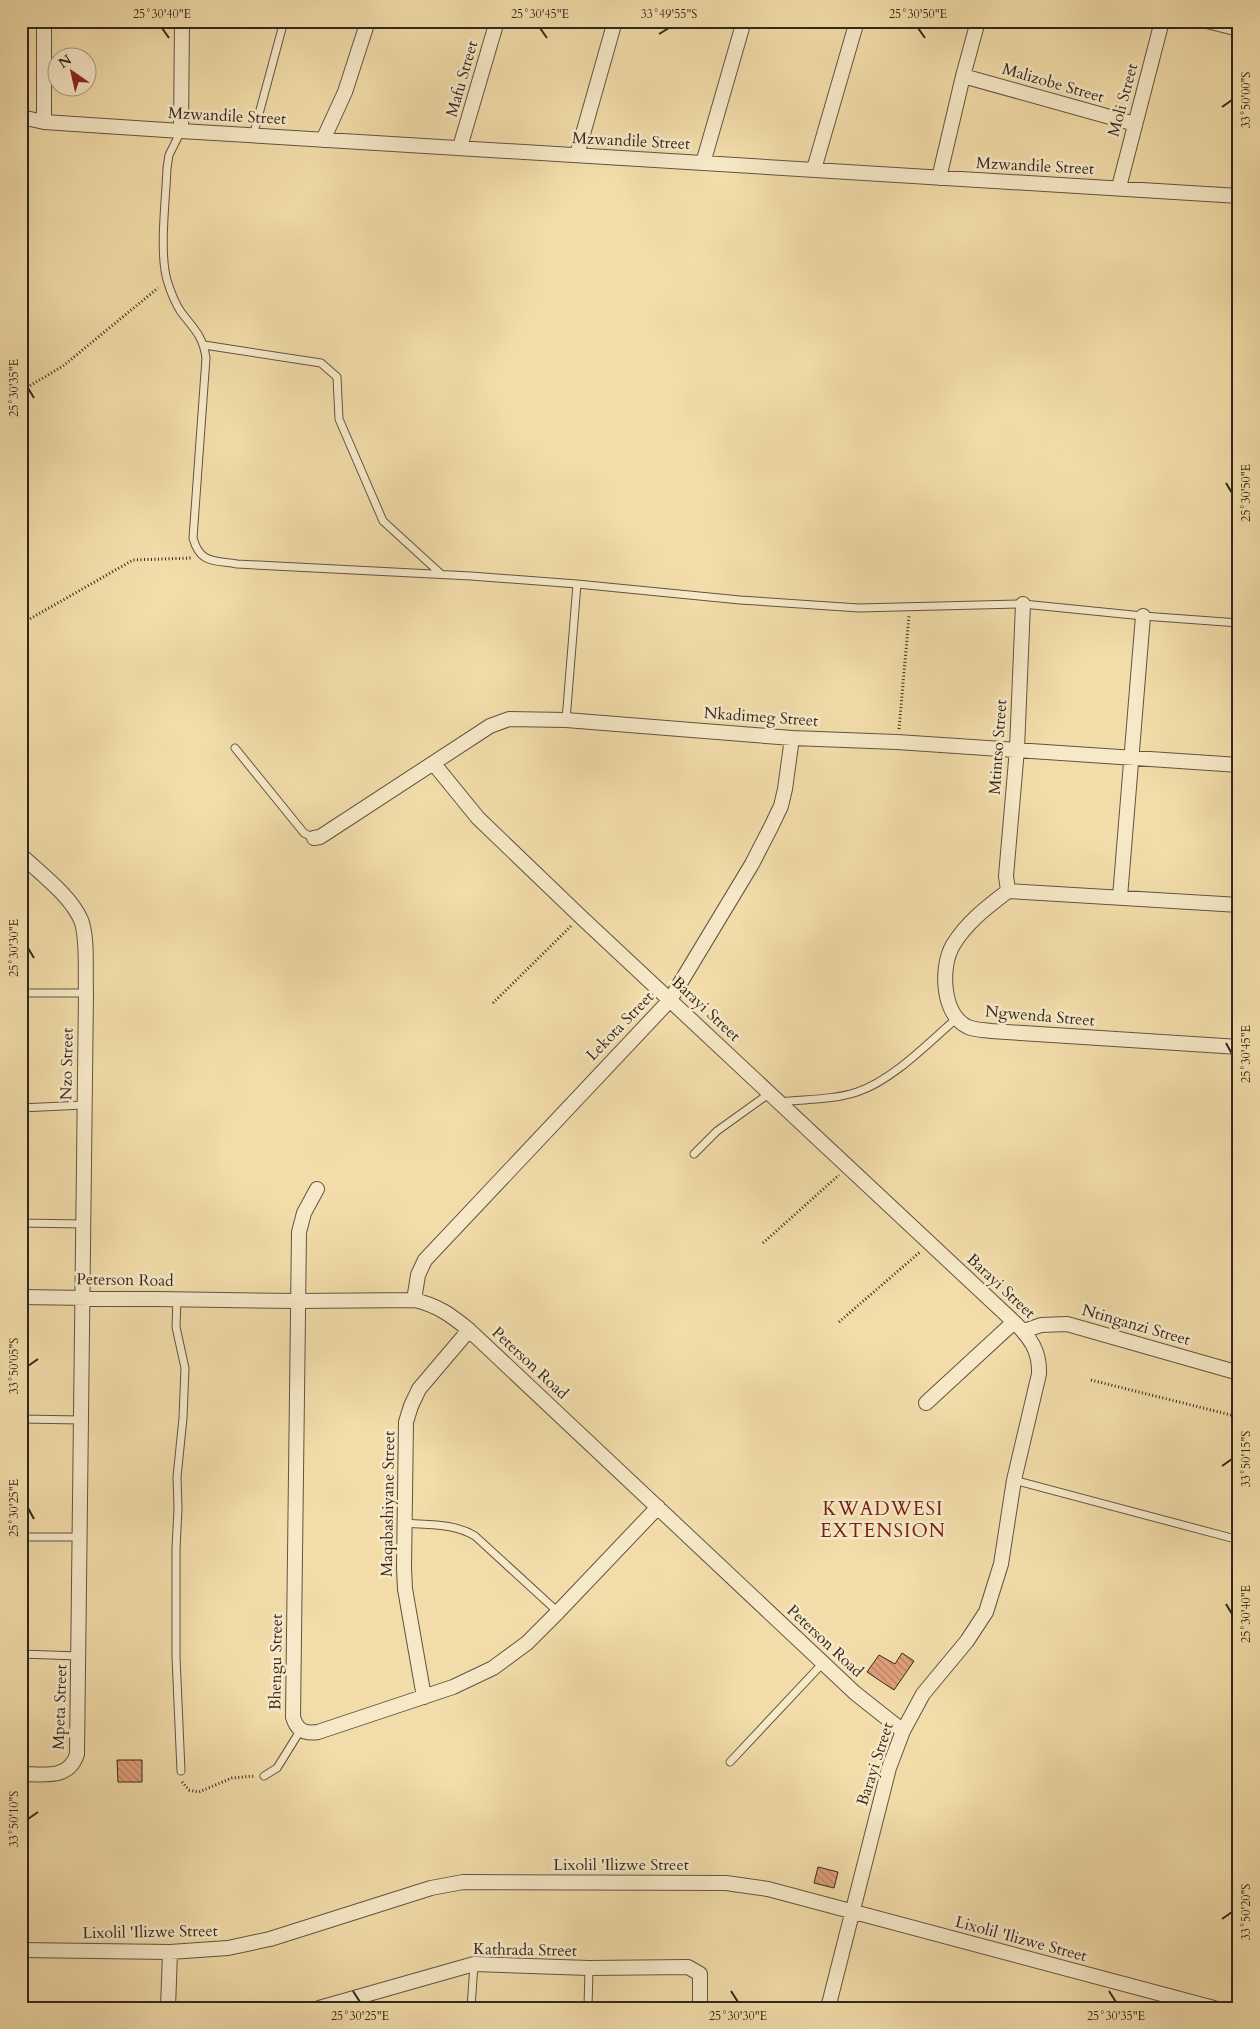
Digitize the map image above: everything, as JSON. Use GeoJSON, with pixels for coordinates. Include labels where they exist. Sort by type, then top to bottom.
{"type":"FeatureCollection","features":[{"type":"Feature","properties":{"kind":"street"},"geometry":{"type":"LineString","coordinates":[[44,21],[44,122]]}},
{"type":"Feature","properties":{"kind":"street"},"geometry":{"type":"LineString","coordinates":[[181,131],[182,21]]}},
{"type":"Feature","properties":{"kind":"street"},"geometry":{"type":"LineString","coordinates":[[323,140],[345,92],[368,21]]}},
{"type":"Feature","properties":{"kind":"street","name":"Mafu Street"},"geometry":{"type":"LineString","coordinates":[[460,147],[497,21]]}},
{"type":"Feature","properties":{"kind":"street"},"geometry":{"type":"LineString","coordinates":[[577,156],[615,21]]}},
{"type":"Feature","properties":{"kind":"street"},"geometry":{"type":"LineString","coordinates":[[703,163],[744,21]]}},
{"type":"Feature","properties":{"kind":"street"},"geometry":{"type":"LineString","coordinates":[[814,169],[857,21]]}},
{"type":"Feature","properties":{"kind":"street"},"geometry":{"type":"LineString","coordinates":[[939,178],[978,21]]}},
{"type":"Feature","properties":{"kind":"street","name":"Moli Street"},"geometry":{"type":"LineString","coordinates":[[1119,187],[1162,21]]}},
{"type":"Feature","properties":{"kind":"street"},"geometry":{"type":"LineString","coordinates":[[1207,21],[1239,29]]}},
{"type":"Feature","properties":{"kind":"street","name":"Malizobe Street"},"geometry":{"type":"LineString","coordinates":[[963,76],[1135,124]]}},
{"type":"Feature","properties":{"kind":"street","name":"Mzwandile Street"},"geometry":{"type":"LineString","coordinates":[[21,117],[44,122],[253,136],[460,147],[939,178],[1119,187],[1239,196]]}},
{"type":"Feature","properties":{"kind":"street","name":"Mtintso Street"},"geometry":{"type":"LineString","coordinates":[[1008,891],[1006,876],[1017,749],[1023,604]]}},
{"type":"Feature","properties":{"kind":"street"},"geometry":{"type":"LineString","coordinates":[[1120,897],[1133,757],[1143,616]]}},
{"type":"Feature","properties":{"kind":"street","name":"Nkadimeg Street"},"geometry":{"type":"LineString","coordinates":[[314,838],[320,837],[477,734],[499,721],[509,719],[566,720],[792,738],[1017,749],[1239,765]]}},
{"type":"Feature","properties":{"kind":"street","name":"Lekota Street"},"geometry":{"type":"LineString","coordinates":[[414,1300],[418,1275],[425,1260],[670,1000],[752,864],[781,806],[792,738]]}},
{"type":"Feature","properties":{"kind":"street","name":"Barayi Street"},"geometry":{"type":"LineString","coordinates":[[434,764],[478,818],[580,917],[775,1097],[1019,1327],[1036,1349],[1040,1363],[1039,1374],[1014,1480],[1002,1564],[986,1612],[967,1641],[923,1694],[902,1731],[889,1768],[828,2008]]}},
{"type":"Feature","properties":{"kind":"street","name":"Nzo Street"},"geometry":{"type":"LineString","coordinates":[[21,855],[70,902],[81,920],[84,930],[86,993],[82,1297]]}},
{"type":"Feature","properties":{"kind":"street"},"geometry":{"type":"LineString","coordinates":[[957,1018],[950,1007],[945,990],[946,966],[952,946],[965,928],[982,910],[1008,891],[1239,905]]}},
{"type":"Feature","properties":{"kind":"street","name":"Ngwenda Street"},"geometry":{"type":"LineString","coordinates":[[957,1018],[968,1027],[991,1032],[1239,1047]]}},
{"type":"Feature","properties":{"kind":"street"},"geometry":{"type":"LineString","coordinates":[[1239,1159],[1239,1186]]}},
{"type":"Feature","properties":{"kind":"street","name":"Bhengu Street"},"geometry":{"type":"LineString","coordinates":[[300,1731],[295,1725],[293,1717],[297,1301],[300,1222],[317,1189]]}},
{"type":"Feature","properties":{"kind":"street","name":"Peterson Road"},"geometry":{"type":"LineString","coordinates":[[21,1297],[297,1301],[414,1300],[430,1304],[446,1312],[469,1330],[854,1693],[902,1731]]}},
{"type":"Feature","properties":{"kind":"street","name":"Mpeta Street"},"geometry":{"type":"LineString","coordinates":[[21,1774],[61,1773],[74,1763],[77,1754],[80,1656],[82,1297]]}},
{"type":"Feature","properties":{"kind":"street","name":"Ntinganzi Street"},"geometry":{"type":"LineString","coordinates":[[1019,1327],[1067,1324],[1239,1372]]}},
{"type":"Feature","properties":{"kind":"street"},"geometry":{"type":"LineString","coordinates":[[926,1403],[1019,1327]]}},
{"type":"Feature","properties":{"kind":"street","name":"Maqabashiyane Street"},"geometry":{"type":"LineString","coordinates":[[424,1697],[405,1588],[406,1422],[419,1389],[469,1330]]}},
{"type":"Feature","properties":{"kind":"street"},"geometry":{"type":"LineString","coordinates":[[300,1731],[307,1733],[318,1732],[424,1697],[472,1679],[493,1668],[527,1643],[658,1507]]}},
{"type":"Feature","properties":{"kind":"street","name":"Lixolil 'Ilizwe Street"},"geometry":{"type":"LineString","coordinates":[[21,1950],[170,1952],[217,1950],[246,1945],[431,1888],[463,1882],[726,1883],[768,1889],[1214,2008]]}},
{"type":"Feature","properties":{"kind":"street"},"geometry":{"type":"LineString","coordinates":[[168,2008],[170,1952]]}},
{"type":"Feature","properties":{"kind":"street","name":"Kathrada Street"},"geometry":{"type":"LineString","coordinates":[[319,2008],[353,2003],[474,1964],[589,1968],[688,1967],[700,1974],[700,2008]]}},
{"type":"Feature","properties":{"kind":"lane"},"geometry":{"type":"LineString","coordinates":[[253,136],[284,21]]}},
{"type":"Feature","properties":{"kind":"lane"},"geometry":{"type":"LineString","coordinates":[[181,131],[169,155],[167,168],[164,257],[167,280],[180,310],[201,337],[206,358],[193,538],[199,553],[204,558],[237,564],[441,574],[577,584],[740,600],[859,608],[1023,604],[1143,616],[1239,622]]}},
{"type":"Feature","properties":{"kind":"lane"},"geometry":{"type":"LineString","coordinates":[[204,345],[321,363],[337,377],[339,419],[383,521],[441,574]]}},
{"type":"Feature","properties":{"kind":"lane"},"geometry":{"type":"LineString","coordinates":[[566,720],[577,584]]}},
{"type":"Feature","properties":{"kind":"lane"},"geometry":{"type":"LineString","coordinates":[[235,748],[304,834],[314,838]]}},
{"type":"Feature","properties":{"kind":"lane"},"geometry":{"type":"LineString","coordinates":[[21,993],[86,993]]}},
{"type":"Feature","properties":{"kind":"lane"},"geometry":{"type":"LineString","coordinates":[[694,1154],[717,1131],[775,1097],[842,1096],[869,1087],[892,1072],[957,1018]]}},
{"type":"Feature","properties":{"kind":"lane"},"geometry":{"type":"LineString","coordinates":[[21,1108],[84,1105]]}},
{"type":"Feature","properties":{"kind":"lane"},"geometry":{"type":"LineString","coordinates":[[21,1224],[83,1224]]}},
{"type":"Feature","properties":{"kind":"lane"},"geometry":{"type":"LineString","coordinates":[[177,1298],[176,1327],[185,1368],[183,1418],[177,1478],[176,1559],[176,1657],[181,1771]]}},
{"type":"Feature","properties":{"kind":"lane"},"geometry":{"type":"LineString","coordinates":[[21,1419],[82,1420]]}},
{"type":"Feature","properties":{"kind":"lane"},"geometry":{"type":"LineString","coordinates":[[1014,1480],[1239,1540]]}},
{"type":"Feature","properties":{"kind":"lane"},"geometry":{"type":"LineString","coordinates":[[404,1523],[450,1526],[465,1530],[475,1536],[558,1612]]}},
{"type":"Feature","properties":{"kind":"lane"},"geometry":{"type":"LineString","coordinates":[[21,1537],[80,1537]]}},
{"type":"Feature","properties":{"kind":"lane","name":"Mpeta Street"},"geometry":{"type":"LineString","coordinates":[[21,1654],[80,1656]]}},
{"type":"Feature","properties":{"kind":"lane"},"geometry":{"type":"LineString","coordinates":[[730,1762],[823,1663]]}},
{"type":"Feature","properties":{"kind":"lane"},"geometry":{"type":"LineString","coordinates":[[264,1776],[277,1768],[300,1731]]}},
{"type":"Feature","properties":{"kind":"lane"},"geometry":{"type":"LineString","coordinates":[[471,2008],[474,1964]]}},
{"type":"Feature","properties":{"kind":"lane"},"geometry":{"type":"LineString","coordinates":[[588,2008],[589,1968]]}},
{"type":"Feature","properties":{"kind":"path"},"geometry":{"type":"LineString","coordinates":[[21,391],[63,366],[167,280]]}},
{"type":"Feature","properties":{"kind":"path"},"geometry":{"type":"LineString","coordinates":[[21,624],[133,560],[204,558]]}},
{"type":"Feature","properties":{"kind":"path"},"geometry":{"type":"LineString","coordinates":[[897,742],[910,606]]}},
{"type":"Feature","properties":{"kind":"path"},"geometry":{"type":"LineString","coordinates":[[493,1003],[580,917]]}},
{"type":"Feature","properties":{"kind":"path"},"geometry":{"type":"LineString","coordinates":[[763,1243],[848,1166]]}},
{"type":"Feature","properties":{"kind":"path"},"geometry":{"type":"LineString","coordinates":[[840,1322],[930,1244]]}},
{"type":"Feature","properties":{"kind":"path"},"geometry":{"type":"LineString","coordinates":[[1091,1380],[1239,1417]]}},
{"type":"Feature","properties":{"kind":"path"},"geometry":{"type":"LineString","coordinates":[[181,1771],[182,1783],[188,1790],[199,1792],[232,1778],[264,1776]]}},
{"type":"Feature","properties":{"kind":"building"},"geometry":{"type":"Polygon","coordinates":[[[902,1653],[914,1661],[894,1690],[867,1672],[879,1655],[895,1664],[902,1653]]]}},
{"type":"Feature","properties":{"kind":"building"},"geometry":{"type":"Polygon","coordinates":[[[117,1760],[142,1760],[142,1782],[118,1782],[117,1760]]]}},
{"type":"Feature","properties":{"kind":"building"},"geometry":{"type":"Polygon","coordinates":[[[818,1867],[838,1872],[834,1888],[814,1883],[818,1867]]]}},
{"type":"Feature","properties":{"kind":"district","name":"KWADWESI EXTENSION"},"geometry":{"type":"Point","coordinates":[883,1520]}}]}
